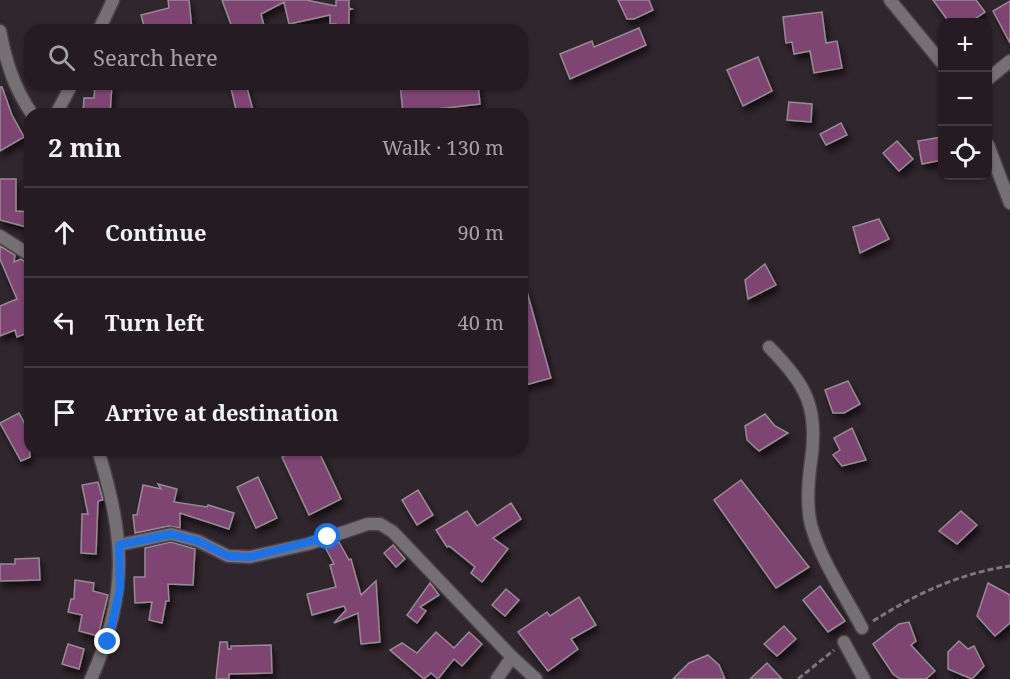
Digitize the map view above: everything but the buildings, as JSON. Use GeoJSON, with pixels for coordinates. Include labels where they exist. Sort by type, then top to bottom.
{"type":"FeatureCollection","features":[{"type":"Feature","properties":{"kind":"street"},"geometry":{"type":"LineString","coordinates":[[102,24],[113,0]]}},
{"type":"Feature","properties":{"kind":"street"},"geometry":{"type":"LineString","coordinates":[[890,0],[938,58]]}},
{"type":"Feature","properties":{"kind":"street"},"geometry":{"type":"LineString","coordinates":[[0,31],[9,71],[19,96],[28,108]]}},
{"type":"Feature","properties":{"kind":"street"},"geometry":{"type":"LineString","coordinates":[[992,75],[1010,61]]}},
{"type":"Feature","properties":{"kind":"street"},"geometry":{"type":"LineString","coordinates":[[59,108],[69,90]]}},
{"type":"Feature","properties":{"kind":"street"},"geometry":{"type":"LineString","coordinates":[[992,158],[1010,203]]}},
{"type":"Feature","properties":{"kind":"street"},"geometry":{"type":"LineString","coordinates":[[0,236],[24,251]]}},
{"type":"Feature","properties":{"kind":"street"},"geometry":{"type":"LineString","coordinates":[[769,347],[796,375],[807,394],[814,421],[807,486],[811,524],[822,552],[862,628]]}},
{"type":"Feature","properties":{"kind":"street"},"geometry":{"type":"LineString","coordinates":[[91,679],[108,642],[120,588],[119,545],[108,485],[100,456]]}},
{"type":"Feature","properties":{"kind":"street"},"geometry":{"type":"LineString","coordinates":[[119,545],[171,534],[198,541],[228,556],[250,557],[308,544],[368,524],[380,524],[393,532],[512,657],[536,679]]}},
{"type":"Feature","properties":{"kind":"street"},"geometry":{"type":"LineString","coordinates":[[844,642],[864,679]]}},
{"type":"Feature","properties":{"kind":"street"},"geometry":{"type":"LineString","coordinates":[[497,679],[512,657]]}},
{"type":"Feature","properties":{"kind":"path"},"geometry":{"type":"LineString","coordinates":[[862,628],[917,593],[981,570],[1010,566]]}},
{"type":"Feature","properties":{"kind":"path"},"geometry":{"type":"LineString","coordinates":[[798,679],[844,642]]}},
{"type":"Feature","properties":{"kind":"route"},"geometry":{"type":"LineString","coordinates":[[108,642],[120,588],[119,545],[171,534],[198,541],[228,556],[250,557],[308,544],[328,537]]}}]}
